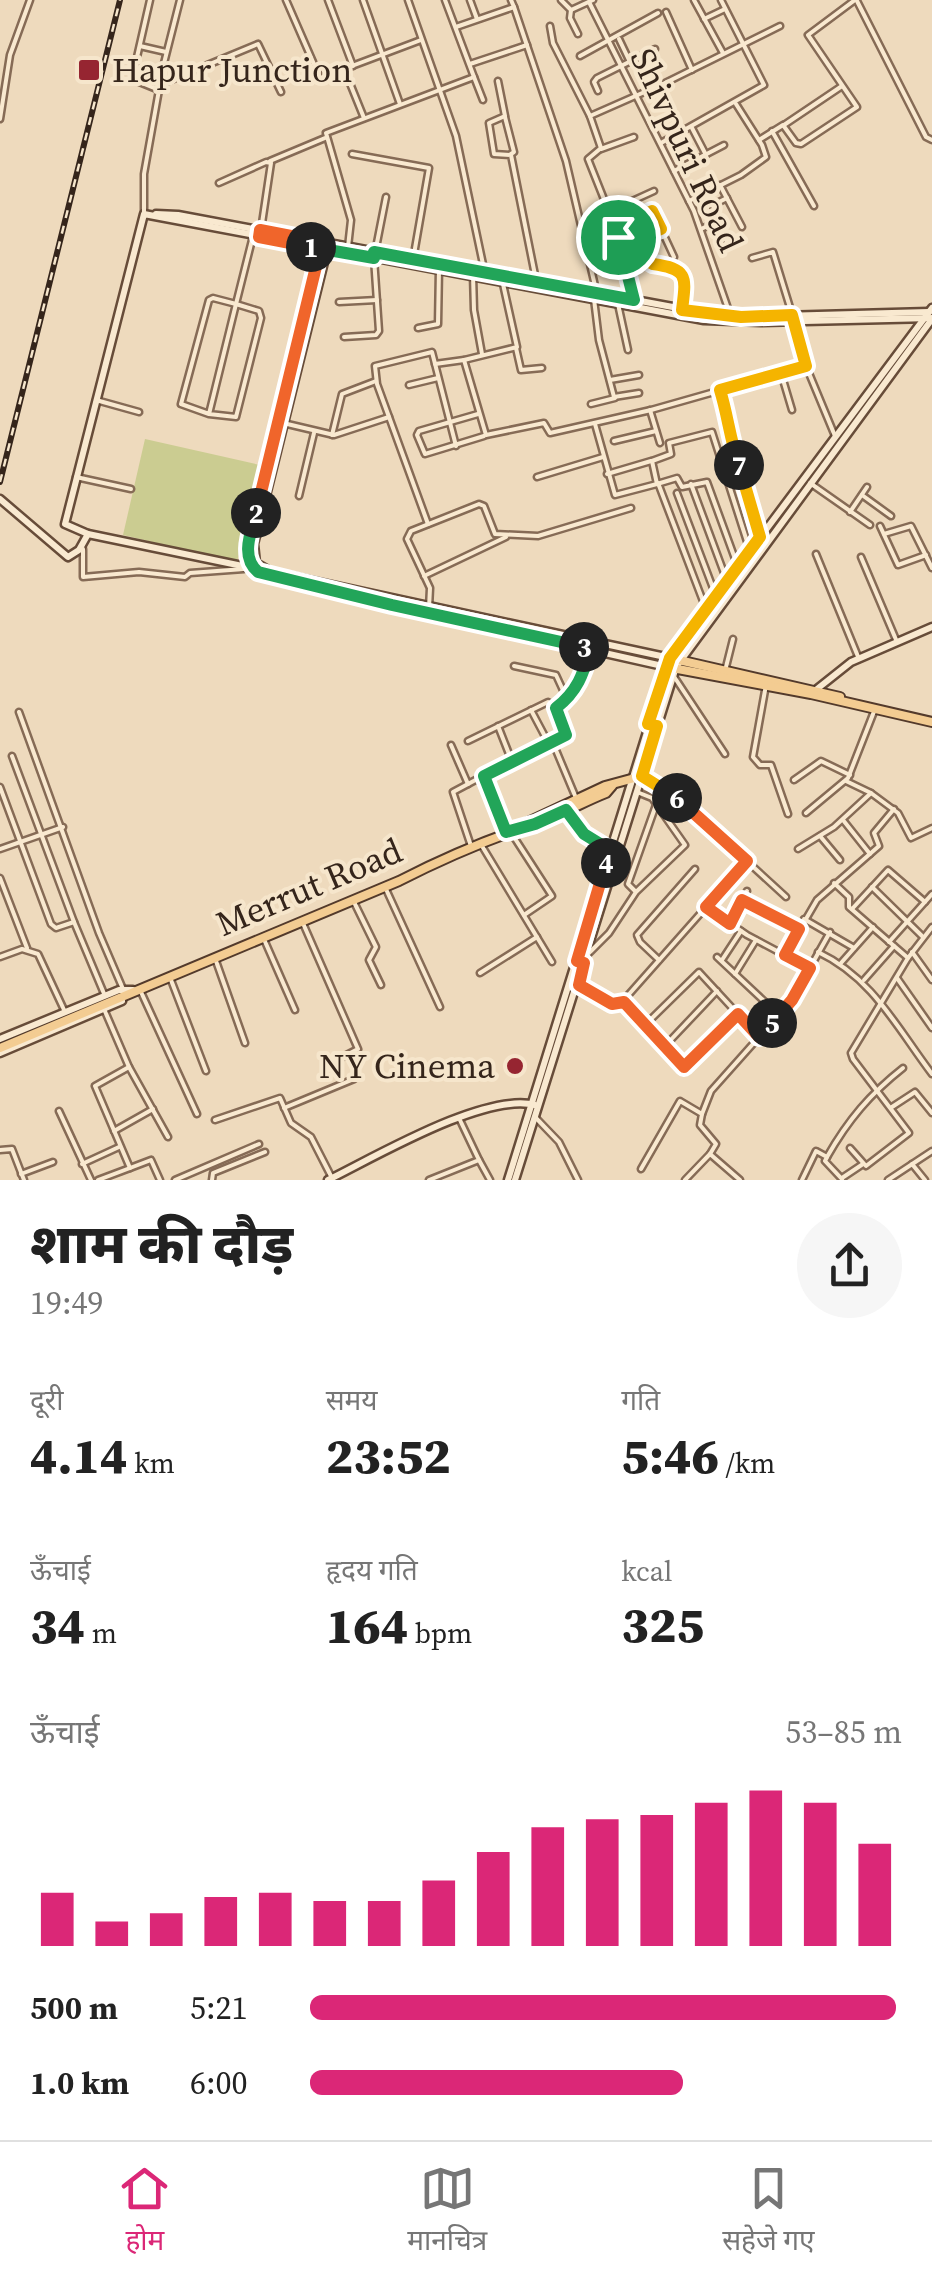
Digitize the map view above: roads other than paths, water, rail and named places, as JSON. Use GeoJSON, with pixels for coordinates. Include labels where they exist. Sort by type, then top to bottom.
{"type":"FeatureCollection","features":[{"type":"Feature","properties":{"kind":"main road"},"geometry":{"type":"LineString","coordinates":[[673,665],[725,671],[932,722]]}},
{"type":"Feature","properties":{"kind":"main road"},"geometry":{"type":"LineString","coordinates":[[673,665],[814,692]]}},
{"type":"Feature","properties":{"kind":"main road","name":"Merrut Road"},"geometry":{"type":"LineString","coordinates":[[0,1050],[128,991],[385,887],[576,798],[642,776]]}},
{"type":"Feature","properties":{"kind":"main road","name":"Merrut Road"},"geometry":{"type":"LineString","coordinates":[[521,826],[535,824],[606,793],[612,786]]}},
{"type":"Feature","properties":{"kind":"street"},"geometry":{"type":"LineString","coordinates":[[0,119],[10,56],[30,0]]}},
{"type":"Feature","properties":{"kind":"street"},"geometry":{"type":"LineString","coordinates":[[150,0],[132,80],[158,87],[258,44],[281,92]]}},
{"type":"Feature","properties":{"kind":"street"},"geometry":{"type":"LineString","coordinates":[[180,0],[158,87],[144,174],[147,214],[66,524],[88,534],[248,568],[374,601],[673,665]]}},
{"type":"Feature","properties":{"kind":"street"},"geometry":{"type":"LineString","coordinates":[[286,0],[320,78],[422,40]]}},
{"type":"Feature","properties":{"kind":"street"},"geometry":{"type":"LineString","coordinates":[[328,0],[353,66]]}},
{"type":"Feature","properties":{"kind":"street"},"geometry":{"type":"LineString","coordinates":[[362,0],[401,104]]}},
{"type":"Feature","properties":{"kind":"street"},"geometry":{"type":"LineString","coordinates":[[408,0],[458,145],[484,274]]}},
{"type":"Feature","properties":{"kind":"street"},"geometry":{"type":"LineString","coordinates":[[445,0],[482,100]]}},
{"type":"Feature","properties":{"kind":"street"},"geometry":{"type":"LineString","coordinates":[[470,0],[477,19]]}},
{"type":"Feature","properties":{"kind":"street"},"geometry":{"type":"LineString","coordinates":[[511,0],[566,160],[596,297],[599,340],[615,398]]}},
{"type":"Feature","properties":{"kind":"street"},"geometry":{"type":"LineString","coordinates":[[561,0],[571,10]]}},
{"type":"Feature","properties":{"kind":"street"},"geometry":{"type":"LineString","coordinates":[[694,0],[724,54]]}},
{"type":"Feature","properties":{"kind":"street"},"geometry":{"type":"LineString","coordinates":[[661,143],[764,85],[720,0]]}},
{"type":"Feature","properties":{"kind":"street"},"geometry":{"type":"LineString","coordinates":[[784,125],[799,144],[857,107],[808,33],[856,0],[926,137],[932,140]]}},
{"type":"Feature","properties":{"kind":"street"},"geometry":{"type":"LineString","coordinates":[[571,10],[591,1]]}},
{"type":"Feature","properties":{"kind":"street","name":"Shivpuri Road"},"geometry":{"type":"LineString","coordinates":[[591,1],[702,229],[731,319]]}},
{"type":"Feature","properties":{"kind":"street"},"geometry":{"type":"LineString","coordinates":[[456,28],[514,7]]}},
{"type":"Feature","properties":{"kind":"street"},"geometry":{"type":"LineString","coordinates":[[704,20],[725,9]]}},
{"type":"Feature","properties":{"kind":"street"},"geometry":{"type":"LineString","coordinates":[[571,10],[570,18],[578,34]]}},
{"type":"Feature","properties":{"kind":"street"},"geometry":{"type":"LineString","coordinates":[[666,12],[692,70]]}},
{"type":"Feature","properties":{"kind":"street"},"geometry":{"type":"LineString","coordinates":[[580,56],[658,13]]}},
{"type":"Feature","properties":{"kind":"street"},"geometry":{"type":"LineString","coordinates":[[550,26],[553,43],[590,116],[601,149]]}},
{"type":"Feature","properties":{"kind":"street"},"geometry":{"type":"LineString","coordinates":[[590,116],[780,26]]}},
{"type":"Feature","properties":{"kind":"street"},"geometry":{"type":"LineString","coordinates":[[618,38],[630,62]]}},
{"type":"Feature","properties":{"kind":"street"},"geometry":{"type":"LineString","coordinates":[[470,64],[528,45]]}},
{"type":"Feature","properties":{"kind":"street"},"geometry":{"type":"LineString","coordinates":[[140,46],[166,52]]}},
{"type":"Feature","properties":{"kind":"street"},"geometry":{"type":"LineString","coordinates":[[598,92],[595,80],[655,49]]}},
{"type":"Feature","properties":{"kind":"street"},"geometry":{"type":"LineString","coordinates":[[344,70],[364,118]]}},
{"type":"Feature","properties":{"kind":"street"},"geometry":{"type":"LineString","coordinates":[[219,183],[326,137],[328,132],[474,78]]}},
{"type":"Feature","properties":{"kind":"street"},"geometry":{"type":"LineString","coordinates":[[498,80],[514,152],[495,155],[489,124],[505,117]]}},
{"type":"Feature","properties":{"kind":"street"},"geometry":{"type":"LineString","coordinates":[[759,140],[844,85]]}},
{"type":"Feature","properties":{"kind":"street"},"geometry":{"type":"LineString","coordinates":[[689,201],[766,158],[736,103]]}},
{"type":"Feature","properties":{"kind":"street"},"geometry":{"type":"LineString","coordinates":[[692,128],[706,155]]}},
{"type":"Feature","properties":{"kind":"street"},"geometry":{"type":"LineString","coordinates":[[772,131],[814,206]]}},
{"type":"Feature","properties":{"kind":"street"},"geometry":{"type":"LineString","coordinates":[[326,137],[351,220],[348,247]]}},
{"type":"Feature","properties":{"kind":"street"},"geometry":{"type":"LineString","coordinates":[[634,137],[588,158],[618,237],[635,304]]}},
{"type":"Feature","properties":{"kind":"street"},"geometry":{"type":"LineString","coordinates":[[674,171],[724,145]]}},
{"type":"Feature","properties":{"kind":"street"},"geometry":{"type":"LineString","coordinates":[[352,154],[429,168],[412,262]]}},
{"type":"Feature","properties":{"kind":"street"},"geometry":{"type":"LineString","coordinates":[[510,154],[537,285]]}},
{"type":"Feature","properties":{"kind":"street"},"geometry":{"type":"LineString","coordinates":[[209,414],[236,304],[258,235],[270,162]]}},
{"type":"Feature","properties":{"kind":"street"},"geometry":{"type":"LineString","coordinates":[[720,185],[742,226]]}},
{"type":"Feature","properties":{"kind":"street"},"geometry":{"type":"LineString","coordinates":[[608,212],[654,190]]}},
{"type":"Feature","properties":{"kind":"street"},"geometry":{"type":"LineString","coordinates":[[344,338],[378,333],[374,254],[386,197]]}},
{"type":"Feature","properties":{"kind":"street"},"geometry":{"type":"LineString","coordinates":[[727,198],[713,205],[716,222],[729,245]]}},
{"type":"Feature","properties":{"kind":"street"},"geometry":{"type":"LineString","coordinates":[[618,237],[632,222],[651,211],[674,257]]}},
{"type":"Feature","properties":{"kind":"street"},"geometry":{"type":"LineString","coordinates":[[147,214],[682,313],[731,319],[930,315]]}},
{"type":"Feature","properties":{"kind":"street"},"geometry":{"type":"LineString","coordinates":[[702,229],[716,222]]}},
{"type":"Feature","properties":{"kind":"street"},"geometry":{"type":"LineString","coordinates":[[661,229],[645,238],[644,257],[650,264],[675,268],[682,274],[682,313]]}},
{"type":"Feature","properties":{"kind":"street"},"geometry":{"type":"LineString","coordinates":[[324,246],[374,254]]}},
{"type":"Feature","properties":{"kind":"street"},"geometry":{"type":"LineString","coordinates":[[248,568],[248,548],[324,246]]}},
{"type":"Feature","properties":{"kind":"street"},"geometry":{"type":"LineString","coordinates":[[752,258],[772,252],[806,366],[836,436]]}},
{"type":"Feature","properties":{"kind":"street"},"geometry":{"type":"LineString","coordinates":[[412,262],[484,274]]}},
{"type":"Feature","properties":{"kind":"street"},"geometry":{"type":"LineString","coordinates":[[418,328],[438,324],[439,269]]}},
{"type":"Feature","properties":{"kind":"street"},"geometry":{"type":"LineString","coordinates":[[473,275],[482,354]]}},
{"type":"Feature","properties":{"kind":"street"},"geometry":{"type":"LineString","coordinates":[[502,278],[521,370],[542,368]]}},
{"type":"Feature","properties":{"kind":"street"},"geometry":{"type":"LineString","coordinates":[[596,297],[618,304],[635,304]]}},
{"type":"Feature","properties":{"kind":"street"},"geometry":{"type":"LineString","coordinates":[[209,300],[236,304],[261,312],[261,318],[236,417],[182,408],[209,300]]}},
{"type":"Feature","properties":{"kind":"street"},"geometry":{"type":"LineString","coordinates":[[338,302],[377,300]]}},
{"type":"Feature","properties":{"kind":"street"},"geometry":{"type":"LineString","coordinates":[[618,304],[628,350]]}},
{"type":"Feature","properties":{"kind":"street"},"geometry":{"type":"LineString","coordinates":[[555,1046],[579,985],[630,778],[673,665],[706,609],[930,315]]}},
{"type":"Feature","properties":{"kind":"street"},"geometry":{"type":"LineString","coordinates":[[673,665],[930,315]]}},
{"type":"Feature","properties":{"kind":"street"},"geometry":{"type":"LineString","coordinates":[[435,364],[516,348]]}},
{"type":"Feature","properties":{"kind":"street"},"geometry":{"type":"LineString","coordinates":[[428,524],[388,418],[375,366],[431,351],[456,446]]}},
{"type":"Feature","properties":{"kind":"street"},"geometry":{"type":"LineString","coordinates":[[464,360],[486,435]]}},
{"type":"Feature","properties":{"kind":"street"},"geometry":{"type":"LineString","coordinates":[[478,414],[418,432],[421,451],[425,454],[486,435],[544,423],[550,433],[650,410],[806,366]]}},
{"type":"Feature","properties":{"kind":"street"},"geometry":{"type":"LineString","coordinates":[[781,373],[792,410]]}},
{"type":"Feature","properties":{"kind":"street"},"geometry":{"type":"LineString","coordinates":[[610,380],[639,374]]}},
{"type":"Feature","properties":{"kind":"street"},"geometry":{"type":"LineString","coordinates":[[409,385],[438,378]]}},
{"type":"Feature","properties":{"kind":"street"},"geometry":{"type":"LineString","coordinates":[[332,435],[342,394],[376,381]]}},
{"type":"Feature","properties":{"kind":"street"},"geometry":{"type":"LineString","coordinates":[[720,390],[729,435],[760,537]]}},
{"type":"Feature","properties":{"kind":"street"},"geometry":{"type":"LineString","coordinates":[[591,404],[639,394]]}},
{"type":"Feature","properties":{"kind":"street"},"geometry":{"type":"LineString","coordinates":[[96,400],[139,412]]}},
{"type":"Feature","properties":{"kind":"street"},"geometry":{"type":"LineString","coordinates":[[650,410],[660,444]]}},
{"type":"Feature","properties":{"kind":"street"},"geometry":{"type":"LineString","coordinates":[[281,423],[332,435],[388,418]]}},
{"type":"Feature","properties":{"kind":"street"},"geometry":{"type":"LineString","coordinates":[[595,422],[614,495],[676,478],[680,486],[707,482],[738,567]]}},
{"type":"Feature","properties":{"kind":"street"},"geometry":{"type":"LineString","coordinates":[[298,496],[314,431]]}},
{"type":"Feature","properties":{"kind":"street"},"geometry":{"type":"LineString","coordinates":[[614,441],[656,431]]}},
{"type":"Feature","properties":{"kind":"street"},"geometry":{"type":"LineString","coordinates":[[608,474],[670,454],[669,443],[712,432],[750,551]]}},
{"type":"Feature","properties":{"kind":"street"},"geometry":{"type":"LineString","coordinates":[[273,453],[254,544],[256,563],[270,571],[673,665],[725,754]]}},
{"type":"Feature","properties":{"kind":"street"},"geometry":{"type":"LineString","coordinates":[[538,476],[603,458]]}},
{"type":"Feature","properties":{"kind":"street"},"geometry":{"type":"LineString","coordinates":[[652,461],[657,484],[706,609]]}},
{"type":"Feature","properties":{"kind":"street"},"geometry":{"type":"LineString","coordinates":[[76,477],[132,488]]}},
{"type":"Feature","properties":{"kind":"street"},"geometry":{"type":"LineString","coordinates":[[810,483],[870,526]]}},
{"type":"Feature","properties":{"kind":"street"},"geometry":{"type":"LineString","coordinates":[[691,484],[727,582]]}},
{"type":"Feature","properties":{"kind":"street"},"geometry":{"type":"LineString","coordinates":[[850,512],[867,486]]}},
{"type":"Feature","properties":{"kind":"street"},"geometry":{"type":"LineString","coordinates":[[677,493],[716,596]]}},
{"type":"Feature","properties":{"kind":"street"},"geometry":{"type":"LineString","coordinates":[[862,494],[891,516]]}},
{"type":"Feature","properties":{"kind":"street"},"geometry":{"type":"LineString","coordinates":[[0,499],[68,556],[75,555],[88,534]]}},
{"type":"Feature","properties":{"kind":"street"},"geometry":{"type":"LineString","coordinates":[[429,608],[430,588],[407,536],[428,524],[481,503],[494,532],[538,536],[631,508]]}},
{"type":"Feature","properties":{"kind":"street"},"geometry":{"type":"LineString","coordinates":[[884,534],[910,525],[932,568]]}},
{"type":"Feature","properties":{"kind":"street"},"geometry":{"type":"LineString","coordinates":[[880,526],[898,565],[926,556]]}},
{"type":"Feature","properties":{"kind":"street"},"geometry":{"type":"LineString","coordinates":[[424,576],[506,536]]}},
{"type":"Feature","properties":{"kind":"street"},"geometry":{"type":"LineString","coordinates":[[83,544],[83,577],[138,572],[185,578],[190,573],[248,568]]}},
{"type":"Feature","properties":{"kind":"street"},"geometry":{"type":"LineString","coordinates":[[816,554],[859,658]]}},
{"type":"Feature","properties":{"kind":"street"},"geometry":{"type":"LineString","coordinates":[[861,557],[897,642]]}},
{"type":"Feature","properties":{"kind":"street"},"geometry":{"type":"LineString","coordinates":[[814,692],[844,666],[932,627]]}},
{"type":"Feature","properties":{"kind":"street"},"geometry":{"type":"LineString","coordinates":[[725,671],[733,639]]}},
{"type":"Feature","properties":{"kind":"street"},"geometry":{"type":"LineString","coordinates":[[556,708],[568,700],[580,682],[591,648]]}},
{"type":"Feature","properties":{"kind":"street"},"geometry":{"type":"LineString","coordinates":[[514,666],[556,675],[568,700]]}},
{"type":"Feature","properties":{"kind":"street"},"geometry":{"type":"LineString","coordinates":[[766,685],[752,757],[760,765],[771,765],[788,814]]}},
{"type":"Feature","properties":{"kind":"street"},"geometry":{"type":"LineString","coordinates":[[468,741],[548,702],[556,708],[566,735],[453,794],[476,844],[552,962]]}},
{"type":"Feature","properties":{"kind":"street"},"geometry":{"type":"LineString","coordinates":[[806,813],[850,775],[874,709]]}},
{"type":"Feature","properties":{"kind":"street"},"geometry":{"type":"LineString","coordinates":[[532,710],[576,798]]}},
{"type":"Feature","properties":{"kind":"street"},"geometry":{"type":"LineString","coordinates":[[19,712],[99,933],[197,1114]]}},
{"type":"Feature","properties":{"kind":"street"},"geometry":{"type":"LineString","coordinates":[[512,1180],[642,776],[653,725]]}},
{"type":"Feature","properties":{"kind":"street"},"geometry":{"type":"LineString","coordinates":[[498,726],[512,761]]}},
{"type":"Feature","properties":{"kind":"street"},"geometry":{"type":"LineString","coordinates":[[452,745],[468,784]]}},
{"type":"Feature","properties":{"kind":"street"},"geometry":{"type":"LineString","coordinates":[[12,756],[105,996]]}},
{"type":"Feature","properties":{"kind":"street"},"geometry":{"type":"LineString","coordinates":[[794,780],[820,761],[850,775]]}},
{"type":"Feature","properties":{"kind":"street"},"geometry":{"type":"LineString","coordinates":[[484,776],[508,831],[552,896],[524,914]]}},
{"type":"Feature","properties":{"kind":"street"},"geometry":{"type":"LineString","coordinates":[[642,776],[678,798],[786,898]]}},
{"type":"Feature","properties":{"kind":"street"},"geometry":{"type":"LineString","coordinates":[[846,781],[894,809],[911,838],[932,828]]}},
{"type":"Feature","properties":{"kind":"street"},"geometry":{"type":"LineString","coordinates":[[0,787],[52,924],[56,928],[74,922]]}},
{"type":"Feature","properties":{"kind":"street"},"geometry":{"type":"LineString","coordinates":[[583,960],[610,933],[636,892],[685,845],[652,798],[636,792]]}},
{"type":"Feature","properties":{"kind":"street"},"geometry":{"type":"LineString","coordinates":[[798,848],[843,820],[871,793]]}},
{"type":"Feature","properties":{"kind":"street"},"geometry":{"type":"LineString","coordinates":[[636,892],[628,884],[656,805]]}},
{"type":"Feature","properties":{"kind":"street"},"geometry":{"type":"LineString","coordinates":[[785,955],[817,900],[880,845],[874,833],[894,809]]}},
{"type":"Feature","properties":{"kind":"street"},"geometry":{"type":"LineString","coordinates":[[566,810],[584,834],[610,850]]}},
{"type":"Feature","properties":{"kind":"street"},"geometry":{"type":"LineString","coordinates":[[843,820],[870,854]]}},
{"type":"Feature","properties":{"kind":"street"},"geometry":{"type":"LineString","coordinates":[[0,849],[63,828]]}},
{"type":"Feature","properties":{"kind":"street"},"geometry":{"type":"LineString","coordinates":[[820,836],[840,860]]}},
{"type":"Feature","properties":{"kind":"street"},"geometry":{"type":"LineString","coordinates":[[579,985],[612,1004],[623,1000],[747,861]]}},
{"type":"Feature","properties":{"kind":"street"},"geometry":{"type":"LineString","coordinates":[[659,960],[638,935],[695,869]]}},
{"type":"Feature","properties":{"kind":"street"},"geometry":{"type":"LineString","coordinates":[[852,909],[890,870],[924,902]]}},
{"type":"Feature","properties":{"kind":"street"},"geometry":{"type":"LineString","coordinates":[[0,878],[27,950],[40,957],[65,1012]]}},
{"type":"Feature","properties":{"kind":"street"},"geometry":{"type":"LineString","coordinates":[[834,884],[849,897],[847,904],[908,958]]}},
{"type":"Feature","properties":{"kind":"street"},"geometry":{"type":"LineString","coordinates":[[385,887],[440,1007]]}},
{"type":"Feature","properties":{"kind":"street"},"geometry":{"type":"LineString","coordinates":[[872,888],[923,937]]}},
{"type":"Feature","properties":{"kind":"street"},"geometry":{"type":"LineString","coordinates":[[730,924],[748,891]]}},
{"type":"Feature","properties":{"kind":"street"},"geometry":{"type":"LineString","coordinates":[[862,982],[906,921],[932,894]]}},
{"type":"Feature","properties":{"kind":"street"},"geometry":{"type":"LineString","coordinates":[[353,900],[376,947],[369,960],[381,985]]}},
{"type":"Feature","properties":{"kind":"street"},"geometry":{"type":"LineString","coordinates":[[742,900],[799,929]]}},
{"type":"Feature","properties":{"kind":"street"},"geometry":{"type":"LineString","coordinates":[[706,907],[756,940],[810,968]]}},
{"type":"Feature","properties":{"kind":"street"},"geometry":{"type":"LineString","coordinates":[[804,919],[854,948]]}},
{"type":"Feature","properties":{"kind":"street"},"geometry":{"type":"LineString","coordinates":[[302,921],[358,1049],[327,1065]]}},
{"type":"Feature","properties":{"kind":"street"},"geometry":{"type":"LineString","coordinates":[[904,1068],[876,1088],[851,1116],[827,1157],[825,1161],[841,1180],[910,1133],[892,1107],[876,1088],[851,1056],[896,977],[932,926]]}},
{"type":"Feature","properties":{"kind":"street"},"geometry":{"type":"LineString","coordinates":[[840,963],[872,928]]}},
{"type":"Feature","properties":{"kind":"street"},"geometry":{"type":"LineString","coordinates":[[741,931],[719,959],[778,1015]]}},
{"type":"Feature","properties":{"kind":"street"},"geometry":{"type":"LineString","coordinates":[[685,1180],[716,1144],[700,1124],[711,1091],[778,1015],[830,932]]}},
{"type":"Feature","properties":{"kind":"street"},"geometry":{"type":"LineString","coordinates":[[263,937],[295,1010]]}},
{"type":"Feature","properties":{"kind":"street"},"geometry":{"type":"LineString","coordinates":[[480,973],[537,937]]}},
{"type":"Feature","properties":{"kind":"street"},"geometry":{"type":"LineString","coordinates":[[735,974],[756,940]]}},
{"type":"Feature","properties":{"kind":"street"},"geometry":{"type":"LineString","coordinates":[[0,957],[27,950]]}},
{"type":"Feature","properties":{"kind":"street"},"geometry":{"type":"LineString","coordinates":[[818,952],[840,963],[882,1002],[932,1074]]}},
{"type":"Feature","properties":{"kind":"street"},"geometry":{"type":"LineString","coordinates":[[912,952],[932,980]]}},
{"type":"Feature","properties":{"kind":"street"},"geometry":{"type":"LineString","coordinates":[[214,957],[245,1044]]}},
{"type":"Feature","properties":{"kind":"street"},"geometry":{"type":"LineString","coordinates":[[645,1025],[696,972],[759,1037]]}},
{"type":"Feature","properties":{"kind":"street"},"geometry":{"type":"LineString","coordinates":[[170,975],[206,1071]]}},
{"type":"Feature","properties":{"kind":"street"},"geometry":{"type":"LineString","coordinates":[[896,977],[932,1028]]}},
{"type":"Feature","properties":{"kind":"street"},"geometry":{"type":"LineString","coordinates":[[0,1038],[105,996],[128,991]]}},
{"type":"Feature","properties":{"kind":"street"},"geometry":{"type":"LineString","coordinates":[[0,1050],[104,1010],[126,998],[128,991]]}},
{"type":"Feature","properties":{"kind":"street"},"geometry":{"type":"LineString","coordinates":[[664,1046],[717,992]]}},
{"type":"Feature","properties":{"kind":"street"},"geometry":{"type":"LineString","coordinates":[[623,1000],[686,1067],[738,1014]]}},
{"type":"Feature","properties":{"kind":"street"},"geometry":{"type":"LineString","coordinates":[[104,1010],[129,1067],[168,1137]]}},
{"type":"Feature","properties":{"kind":"street"},"geometry":{"type":"LineString","coordinates":[[129,1067],[94,1086],[130,1168]]}},
{"type":"Feature","properties":{"kind":"street"},"geometry":{"type":"LineString","coordinates":[[284,1108],[354,1079]]}},
{"type":"Feature","properties":{"kind":"street"},"geometry":{"type":"LineString","coordinates":[[892,1107],[915,1092],[932,1114]]}},
{"type":"Feature","properties":{"kind":"street"},"geometry":{"type":"LineString","coordinates":[[215,1120],[278,1098],[295,1127],[311,1137],[330,1179],[459,1118],[497,1105],[535,1105]]}},
{"type":"Feature","properties":{"kind":"street"},"geometry":{"type":"LineString","coordinates":[[641,1169],[678,1101],[702,1114]]}},
{"type":"Feature","properties":{"kind":"street"},"geometry":{"type":"LineString","coordinates":[[114,1130],[153,1109]]}},
{"type":"Feature","properties":{"kind":"street"},"geometry":{"type":"LineString","coordinates":[[59,1111],[91,1180]]}},
{"type":"Feature","properties":{"kind":"street"},"geometry":{"type":"LineString","coordinates":[[532,1115],[559,1142],[578,1180]]}},
{"type":"Feature","properties":{"kind":"street"},"geometry":{"type":"LineString","coordinates":[[459,1118],[490,1180]]}},
{"type":"Feature","properties":{"kind":"street"},"geometry":{"type":"LineString","coordinates":[[175,1180],[259,1144]]}},
{"type":"Feature","properties":{"kind":"street"},"geometry":{"type":"LineString","coordinates":[[82,1164],[120,1146]]}},
{"type":"Feature","properties":{"kind":"street"},"geometry":{"type":"LineString","coordinates":[[0,1150],[10,1148],[22,1177],[53,1162]]}},
{"type":"Feature","properties":{"kind":"street"},"geometry":{"type":"LineString","coordinates":[[850,1148],[863,1164]]}},
{"type":"Feature","properties":{"kind":"street"},"geometry":{"type":"LineString","coordinates":[[802,1180],[816,1151],[827,1157]]}},
{"type":"Feature","properties":{"kind":"street"},"geometry":{"type":"LineString","coordinates":[[889,1180],[932,1151]]}},
{"type":"Feature","properties":{"kind":"street"},"geometry":{"type":"LineString","coordinates":[[207,1166],[212,1177],[265,1152]]}},
{"type":"Feature","properties":{"kind":"street"},"geometry":{"type":"LineString","coordinates":[[710,1154],[740,1180]]}},
{"type":"Feature","properties":{"kind":"street"},"geometry":{"type":"LineString","coordinates":[[98,1180],[151,1160],[160,1180]]}},
{"type":"Feature","properties":{"kind":"street"},"geometry":{"type":"LineString","coordinates":[[429,1180],[479,1160]]}},
{"type":"Feature","properties":{"kind":"street"},"geometry":{"type":"LineString","coordinates":[[912,1164],[924,1180]]}},
{"type":"Feature","properties":{"kind":"railway"},"geometry":{"type":"LineString","coordinates":[[0,482],[120,0]]}},
{"type":"Feature","properties":{"kind":"place","name":"Hapur Junction"},"geometry":{"type":"Point","coordinates":[89,70]}},
{"type":"Feature","properties":{"kind":"place","name":"NY Cinema"},"geometry":{"type":"Point","coordinates":[515,1066]}}]}
